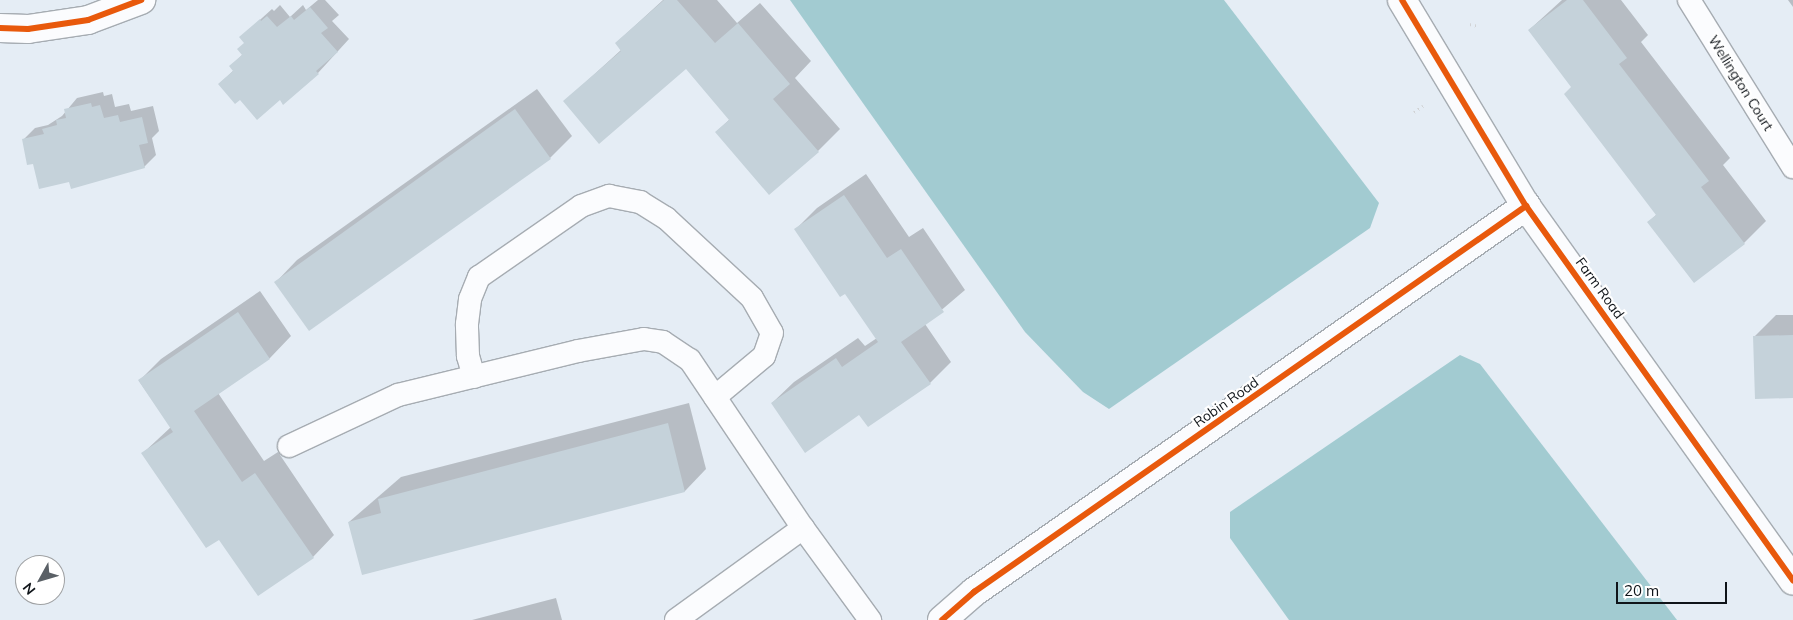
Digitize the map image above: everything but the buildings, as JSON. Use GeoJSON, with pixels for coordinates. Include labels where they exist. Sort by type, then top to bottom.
{"type":"FeatureCollection","features":[{"type":"Feature","properties":{"kind":"street"},"geometry":{"type":"LineString","coordinates":[[0,28],[28,29],[88,20],[140,0]]}},
{"type":"Feature","properties":{"kind":"street","name":"Farm Road"},"geometry":{"type":"LineString","coordinates":[[1402,0],[1526,206],[1793,580]]}},
{"type":"Feature","properties":{"kind":"street","name":"Robin Road"},"geometry":{"type":"LineString","coordinates":[[942,620],[974,592],[1526,206]]}},
{"type":"Feature","properties":{"kind":"lane","name":"Wellington Court"},"geometry":{"type":"LineString","coordinates":[[1689,0],[1793,167]]}},
{"type":"Feature","properties":{"kind":"lane"},"geometry":{"type":"LineString","coordinates":[[474,377],[468,356],[467,324],[470,299],[479,277],[581,206],[609,196],[640,202],[666,218],[752,298],[772,333],[764,356],[715,396]]}},
{"type":"Feature","properties":{"kind":"lane"},"geometry":{"type":"LineString","coordinates":[[289,446],[398,395],[644,339],[663,342],[690,360],[803,528],[870,620]]}},
{"type":"Feature","properties":{"kind":"lane"},"geometry":{"type":"LineString","coordinates":[[676,620],[803,528]]}},
{"type":"Feature","properties":{"kind":"path"},"geometry":{"type":"LineString","coordinates":[[1470,24],[1478,26]]}},
{"type":"Feature","properties":{"kind":"path"},"geometry":{"type":"LineString","coordinates":[[1414,112],[1423,106]]}},
{"type":"Feature","properties":{"kind":"water"},"geometry":{"type":"Polygon","coordinates":[[[790,0],[1224,0],[1379,203],[1370,228],[1109,409],[1083,392],[1025,332],[790,0]]]}},
{"type":"Feature","properties":{"kind":"water"},"geometry":{"type":"Polygon","coordinates":[[[1460,355],[1480,364],[1677,620],[1289,620],[1230,538],[1230,512],[1460,355]]]}},
{"type":"Feature","properties":{"kind":"cycle path"},"geometry":{"type":"LineString","coordinates":[[0,28],[28,29],[88,20],[141,0]]}},
{"type":"Feature","properties":{"kind":"cycle path"},"geometry":{"type":"LineString","coordinates":[[1402,0],[1526,206],[1793,580]]}},
{"type":"Feature","properties":{"kind":"cycle path"},"geometry":{"type":"LineString","coordinates":[[942,620],[974,592],[1526,206]]}}]}
